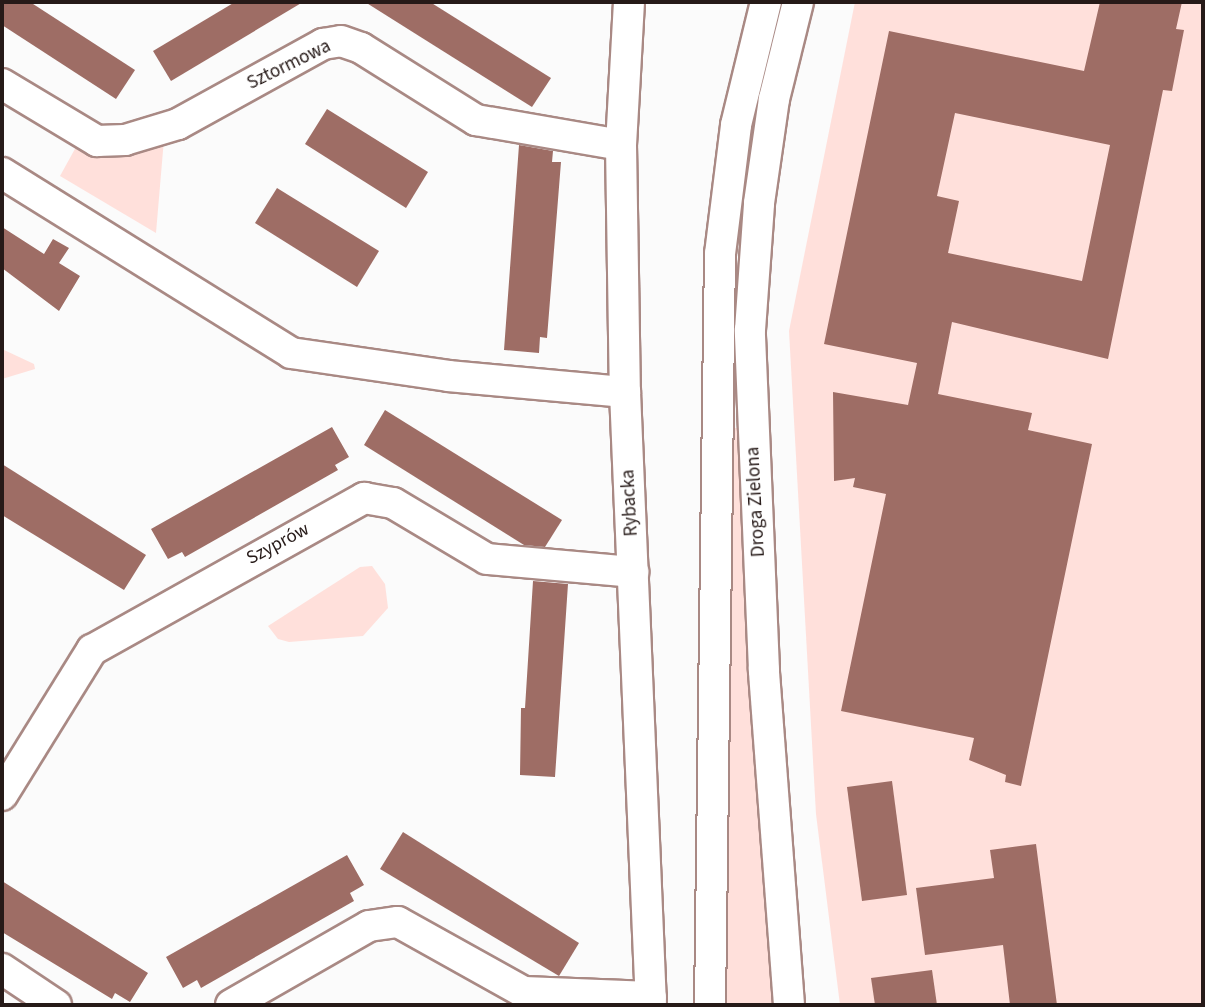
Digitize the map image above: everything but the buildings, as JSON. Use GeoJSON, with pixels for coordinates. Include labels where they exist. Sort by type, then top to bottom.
{"type":"FeatureCollection","features":[{"type":"Feature","properties":{"kind":"street","name":"Rybacka"},"geometry":{"type":"LineString","coordinates":[[629,2],[621,145],[625,392],[651,1001]]}},
{"type":"Feature","properties":{"kind":"street","name":"Droga Zielona"},"geometry":{"type":"LineString","coordinates":[[710,1005],[719,267],[736,125],[766,2]]}},
{"type":"Feature","properties":{"kind":"street","name":"Droga Zielona"},"geometry":{"type":"LineString","coordinates":[[789,1005],[764,670],[750,330],[765,164],[798,2]]}},
{"type":"Feature","properties":{"kind":"street","name":"Sztormowa"},"geometry":{"type":"LineString","coordinates":[[2,84],[97,141],[125,141],[178,124],[323,44],[341,41],[475,120],[621,145]]}},
{"type":"Feature","properties":{"kind":"street"},"geometry":{"type":"LineString","coordinates":[[2,173],[291,353],[448,376],[625,392]]}},
{"type":"Feature","properties":{"kind":"street","name":"Szyprów"},"geometry":{"type":"LineString","coordinates":[[4,791],[92,650],[364,498],[393,503],[487,559],[634,572]]}},
{"type":"Feature","properties":{"kind":"street"},"geometry":{"type":"LineString","coordinates":[[231,1005],[369,926],[398,922],[524,992],[651,1001]]}},
{"type":"Feature","properties":{"kind":"street"},"geometry":{"type":"LineString","coordinates":[[2,970],[56,1005]]}},
{"type":"Feature","properties":{"kind":"shaded area"},"geometry":{"type":"Polygon","coordinates":[[[855,2],[1203,2],[1203,1005],[840,1005],[816,814],[789,331],[855,2]]]}},
{"type":"Feature","properties":{"kind":"shaded area"},"geometry":{"type":"Polygon","coordinates":[[[164,139],[156,233],[60,176],[76,147],[114,152],[164,139]]]}},
{"type":"Feature","properties":{"kind":"shaded area"},"geometry":{"type":"Polygon","coordinates":[[[2,349],[34,364],[35,369],[2,379],[2,349]]]}},
{"type":"Feature","properties":{"kind":"shaded area"},"geometry":{"type":"Polygon","coordinates":[[[734,428],[738,428],[774,1005],[724,1005],[734,428]]]}},
{"type":"Feature","properties":{"kind":"shaded area"},"geometry":{"type":"Polygon","coordinates":[[[372,566],[385,584],[388,608],[363,636],[289,642],[278,639],[268,626],[360,567],[372,566]]]}}]}
